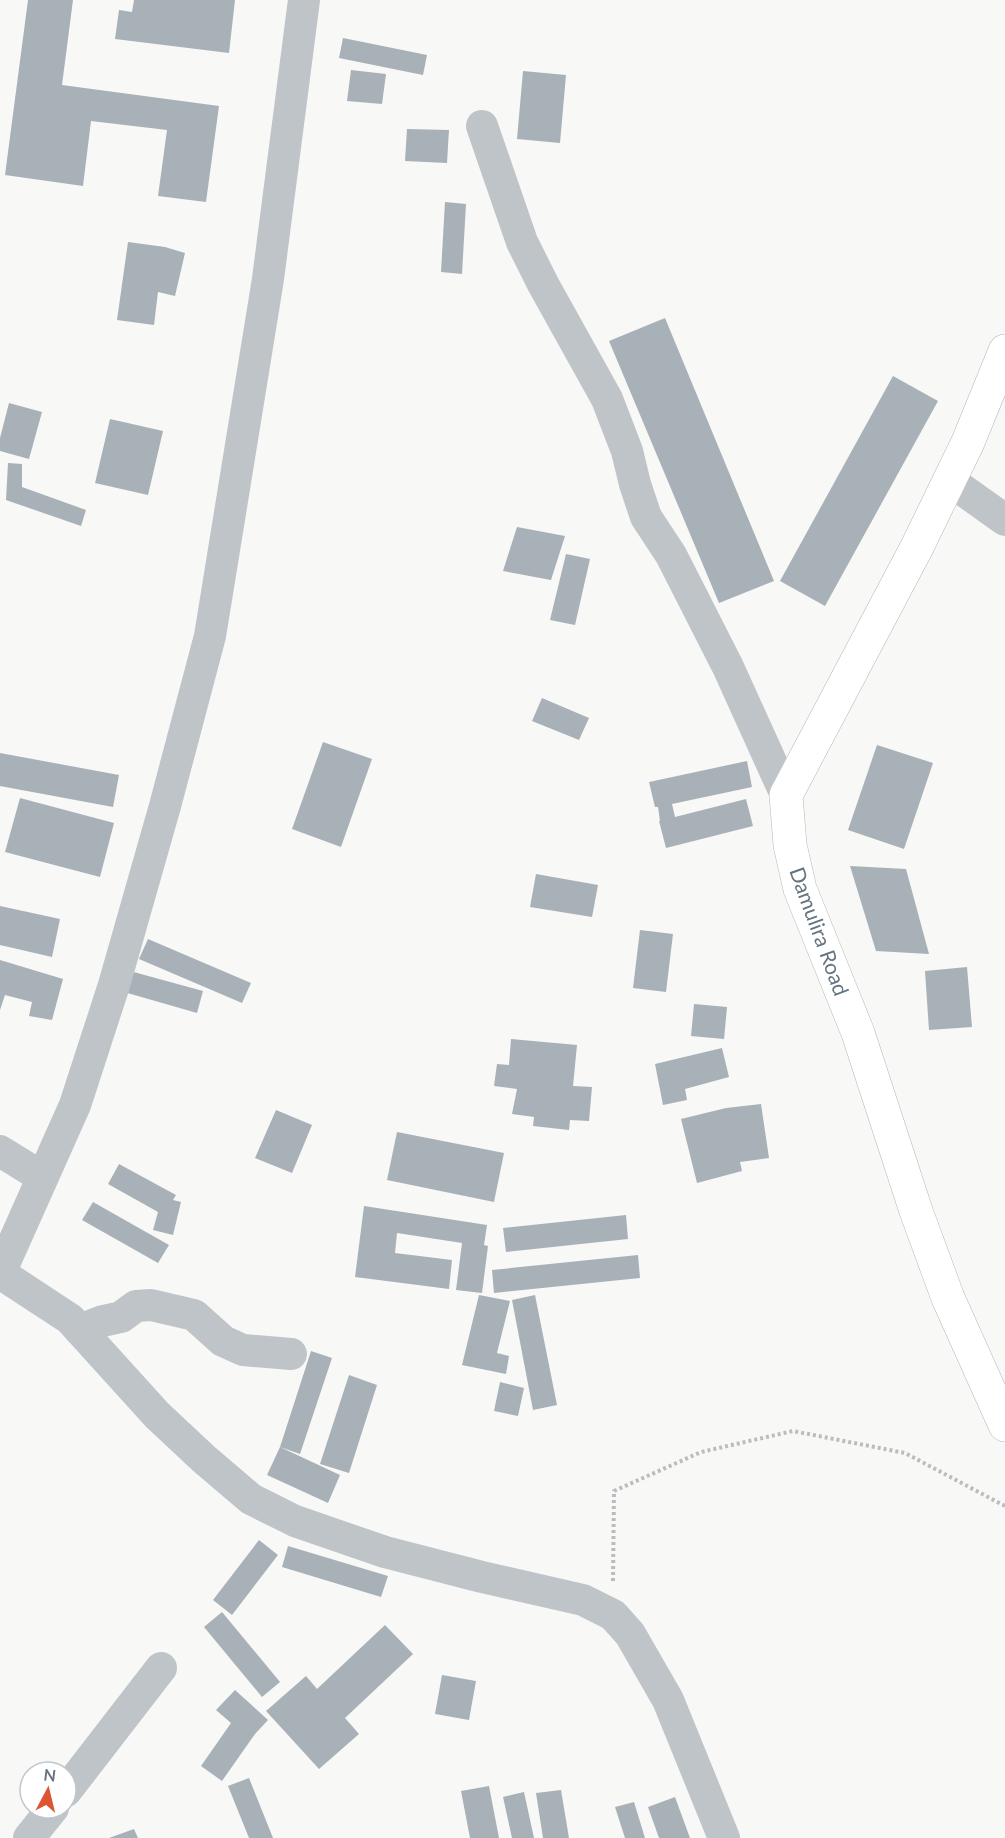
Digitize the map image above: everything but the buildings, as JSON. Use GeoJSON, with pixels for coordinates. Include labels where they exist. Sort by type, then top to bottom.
{"type":"FeatureCollection","features":[{"type":"Feature","properties":{"kind":"street"},"geometry":{"type":"LineString","coordinates":[[304,0],[267,279],[210,636],[114,985],[75,1105],[0,1273],[70,1319],[157,1415],[204,1460],[251,1499],[295,1521],[385,1552],[583,1600],[613,1615],[630,1634],[668,1700],[724,1838]]}},
{"type":"Feature","properties":{"kind":"street"},"geometry":{"type":"LineString","coordinates":[[482,126],[522,242],[607,399],[627,451],[646,517],[671,555],[723,657],[786,795]]}},
{"type":"Feature","properties":{"kind":"street"},"geometry":{"type":"LineString","coordinates":[[786,795],[917,547],[968,442],[1005,351]]}},
{"type":"Feature","properties":{"kind":"street"},"geometry":{"type":"LineString","coordinates":[[949,480],[1005,520]]}},
{"type":"Feature","properties":{"kind":"street","name":"Damulira Road"},"geometry":{"type":"LineString","coordinates":[[786,795],[790,845],[800,889],[858,1033],[916,1210],[948,1298],[1005,1425]]}},
{"type":"Feature","properties":{"kind":"street"},"geometry":{"type":"LineString","coordinates":[[0,1151],[42,1177]]}},
{"type":"Feature","properties":{"kind":"street"},"geometry":{"type":"LineString","coordinates":[[80,1330],[121,1317],[136,1306],[152,1305],[194,1315],[223,1341],[243,1350],[291,1354]]}},
{"type":"Feature","properties":{"kind":"street"},"geometry":{"type":"LineString","coordinates":[[78,1775],[161,1668]]}},
{"type":"Feature","properties":{"kind":"street"},"geometry":{"type":"LineString","coordinates":[[29,1838],[43,1820]]}},
{"type":"Feature","properties":{"kind":"path"},"geometry":{"type":"LineString","coordinates":[[613,1615],[614,1491],[701,1452],[793,1431],[905,1453],[1005,1506]]}}]}
